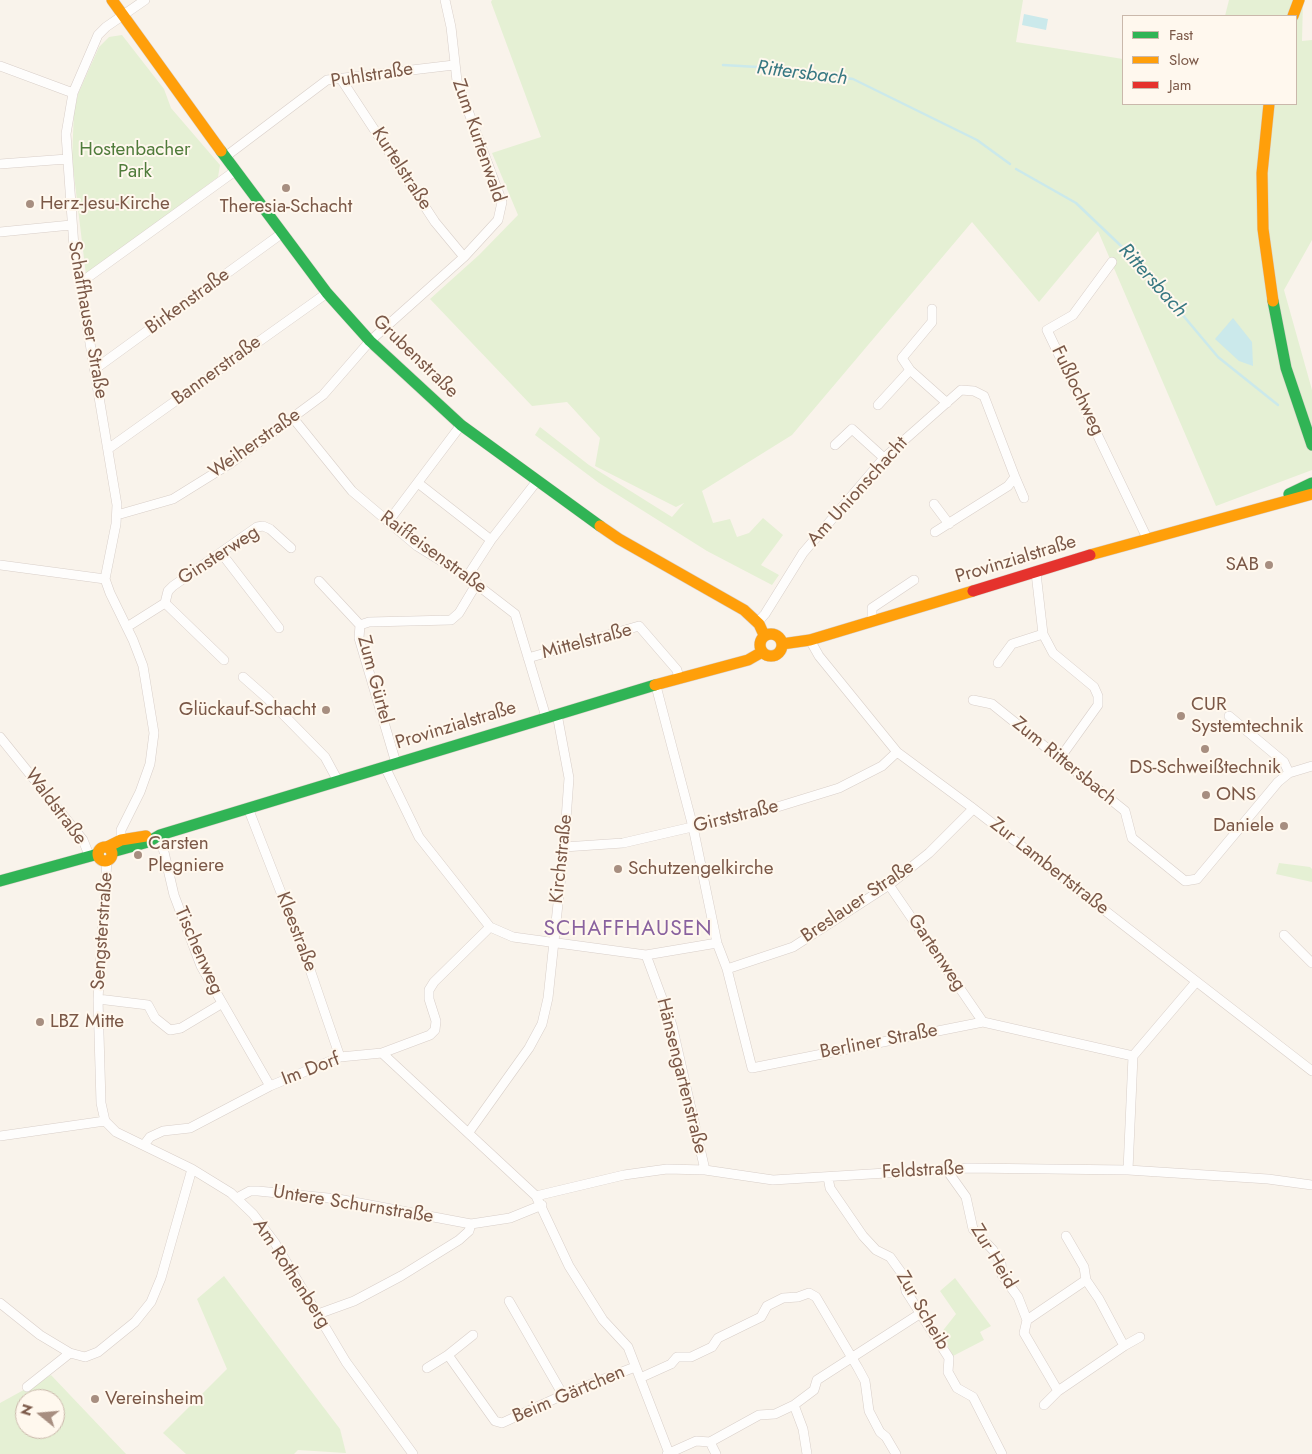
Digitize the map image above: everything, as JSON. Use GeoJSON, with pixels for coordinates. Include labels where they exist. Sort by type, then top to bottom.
{"type":"FeatureCollection","features":[{"type":"Feature","properties":{"kind":"street","name":"Grubenstraße"},"geometry":{"type":"LineString","coordinates":[[112,0],[281,234],[327,293],[370,340],[461,425],[536,481],[619,539],[744,610],[757,622],[764,635]]}},
{"type":"Feature","properties":{"kind":"street","name":"Schaffhauser Straße"},"geometry":{"type":"LineString","coordinates":[[106,579],[117,515],[117,496],[71,225],[66,134],[73,94],[98,35],[106,27],[145,0]]}},
{"type":"Feature","properties":{"kind":"street","name":"Zum Kurtenwald"},"geometry":{"type":"LineString","coordinates":[[370,340],[464,257],[498,220],[502,202],[457,81],[454,65],[452,27],[445,0]]}},
{"type":"Feature","properties":{"kind":"street"},"geometry":{"type":"LineString","coordinates":[[1293,15],[1299,0]]}},
{"type":"Feature","properties":{"kind":"street","name":"Puhlstraße"},"geometry":{"type":"LineString","coordinates":[[225,157],[327,80],[454,65]]}},
{"type":"Feature","properties":{"kind":"street"},"geometry":{"type":"LineString","coordinates":[[0,66],[73,94]]}},
{"type":"Feature","properties":{"kind":"street","name":"Kurtelstraße"},"geometry":{"type":"LineString","coordinates":[[341,78],[435,222],[464,257]]}},
{"type":"Feature","properties":{"kind":"street"},"geometry":{"type":"LineString","coordinates":[[1269,105],[1262,173],[1263,229],[1277,326],[1286,368],[1312,445]]}},
{"type":"Feature","properties":{"kind":"street"},"geometry":{"type":"LineString","coordinates":[[0,164],[67,159]]}},
{"type":"Feature","properties":{"kind":"street"},"geometry":{"type":"LineString","coordinates":[[80,283],[235,171]]}},
{"type":"Feature","properties":{"kind":"street"},"geometry":{"type":"LineString","coordinates":[[0,232],[71,225]]}},
{"type":"Feature","properties":{"kind":"street","name":"Birkenstraße"},"geometry":{"type":"LineString","coordinates":[[95,369],[281,234]]}},
{"type":"Feature","properties":{"kind":"street","name":"Fußlochweg"},"geometry":{"type":"LineString","coordinates":[[1112,262],[1073,315],[1047,330],[1147,538]]}},
{"type":"Feature","properties":{"kind":"street","name":"Bannerstraße"},"geometry":{"type":"LineString","coordinates":[[108,449],[327,293]]}},
{"type":"Feature","properties":{"kind":"street"},"geometry":{"type":"LineString","coordinates":[[932,309],[932,322],[902,358],[910,370],[946,403]]}},
{"type":"Feature","properties":{"kind":"street","name":"Weiherstraße"},"geometry":{"type":"LineString","coordinates":[[117,515],[173,499],[231,463],[328,390],[370,340]]}},
{"type":"Feature","properties":{"kind":"street"},"geometry":{"type":"LineString","coordinates":[[878,406],[910,370]]}},
{"type":"Feature","properties":{"kind":"street","name":"Am Unionschacht"},"geometry":{"type":"LineString","coordinates":[[757,622],[765,614],[803,553],[884,458],[961,390],[974,391],[984,396],[1024,498]]}},
{"type":"Feature","properties":{"kind":"street"},"geometry":{"type":"LineString","coordinates":[[1302,415],[1312,433]]}},
{"type":"Feature","properties":{"kind":"street","name":"Raiffeisenstraße"},"geometry":{"type":"LineString","coordinates":[[292,418],[352,491],[418,546],[477,583],[509,608],[517,618]]}},
{"type":"Feature","properties":{"kind":"street"},"geometry":{"type":"LineString","coordinates":[[388,522],[461,425]]}},
{"type":"Feature","properties":{"kind":"street"},"geometry":{"type":"LineString","coordinates":[[835,445],[852,429],[884,458]]}},
{"type":"Feature","properties":{"kind":"street"},"geometry":{"type":"LineString","coordinates":[[935,532],[1008,486],[1015,477]]}},
{"type":"Feature","properties":{"kind":"street"},"geometry":{"type":"LineString","coordinates":[[467,577],[491,540],[536,481]]}},
{"type":"Feature","properties":{"kind":"street"},"geometry":{"type":"LineString","coordinates":[[418,483],[491,540]]}},
{"type":"Feature","properties":{"kind":"street","name":"Provinzialstraße"},"geometry":{"type":"LineString","coordinates":[[1259,507],[1312,483]]}},
{"type":"Feature","properties":{"kind":"street","name":"Provinzialstraße"},"geometry":{"type":"LineString","coordinates":[[782,644],[810,640],[1147,538],[1312,494]]}},
{"type":"Feature","properties":{"kind":"street"},"geometry":{"type":"LineString","coordinates":[[934,504],[949,524]]}},
{"type":"Feature","properties":{"kind":"street","name":"Ginsterweg"},"geometry":{"type":"LineString","coordinates":[[127,627],[165,603],[168,591],[173,586],[222,554],[257,527],[263,526],[270,529],[291,548]]}},
{"type":"Feature","properties":{"kind":"street"},"geometry":{"type":"LineString","coordinates":[[222,554],[279,628]]}},
{"type":"Feature","properties":{"kind":"street"},"geometry":{"type":"LineString","coordinates":[[0,565],[106,579],[110,593],[137,650],[146,676],[154,744],[147,774],[121,830],[121,840]]}},
{"type":"Feature","properties":{"kind":"street"},"geometry":{"type":"LineString","coordinates":[[1036,573],[1043,634],[1053,653],[1094,687],[1098,696],[1098,705],[1060,758]]}},
{"type":"Feature","properties":{"kind":"street"},"geometry":{"type":"LineString","coordinates":[[872,622],[872,608],[914,580]]}},
{"type":"Feature","properties":{"kind":"street","name":"Zum Gürtel"},"geometry":{"type":"LineString","coordinates":[[319,581],[360,625],[359,638],[390,765],[418,836],[454,884],[490,927]]}},
{"type":"Feature","properties":{"kind":"street","name":"Zum Gürtel"},"geometry":{"type":"LineString","coordinates":[[360,625],[369,622],[451,620],[459,613],[477,583]]}},
{"type":"Feature","properties":{"kind":"street"},"geometry":{"type":"LineString","coordinates":[[165,603],[224,660]]}},
{"type":"Feature","properties":{"kind":"street","name":"Kirchstraße"},"geometry":{"type":"LineString","coordinates":[[469,1132],[529,1048],[542,1024],[548,998],[564,847],[569,778],[551,716],[528,658],[517,618]]}},
{"type":"Feature","properties":{"kind":"street","name":"Mittelstraße"},"geometry":{"type":"LineString","coordinates":[[528,658],[639,626],[677,670],[679,679]]}},
{"type":"Feature","properties":{"kind":"street"},"geometry":{"type":"LineString","coordinates":[[776,634],[782,644],[780,651],[775,655],[767,656],[762,652],[759,644],[764,635],[776,634]]}},
{"type":"Feature","properties":{"kind":"street"},"geometry":{"type":"LineString","coordinates":[[998,663],[1012,644],[1043,634]]}},
{"type":"Feature","properties":{"kind":"street","name":"Zur Lambertstraße"},"geometry":{"type":"LineString","coordinates":[[810,640],[819,656],[897,752],[1312,1071]]}},
{"type":"Feature","properties":{"kind":"street","name":"Provinzialstraße"},"geometry":{"type":"LineString","coordinates":[[103,854],[121,840],[160,835],[551,716],[748,660],[762,652]]}},
{"type":"Feature","properties":{"kind":"street"},"geometry":{"type":"LineString","coordinates":[[243,677],[268,699],[325,757],[338,781]]}},
{"type":"Feature","properties":{"kind":"street","name":"Berliner Straße"},"geometry":{"type":"LineString","coordinates":[[656,686],[693,827],[717,943],[727,969],[752,1068],[983,1022],[1133,1056]]}},
{"type":"Feature","properties":{"kind":"street","name":"Zum Rittersbach"},"geometry":{"type":"LineString","coordinates":[[973,700],[992,704],[1124,811],[1132,838],[1185,881],[1197,879],[1278,782],[1289,772]]}},
{"type":"Feature","properties":{"kind":"street"},"geometry":{"type":"LineString","coordinates":[[1229,716],[1284,762],[1289,772],[1312,766]]}},
{"type":"Feature","properties":{"kind":"street","name":"Waldstraße"},"geometry":{"type":"LineString","coordinates":[[0,737],[83,840],[103,854]]}},
{"type":"Feature","properties":{"kind":"street","name":"Girststraße"},"geometry":{"type":"LineString","coordinates":[[564,847],[622,843],[774,808],[839,788],[882,766],[897,752]]}},
{"type":"Feature","properties":{"kind":"street","name":"Kleestraße"},"geometry":{"type":"LineString","coordinates":[[248,808],[312,972],[340,1057]]}},
{"type":"Feature","properties":{"kind":"street","name":"Breslauer Straße"},"geometry":{"type":"LineString","coordinates":[[727,969],[793,947],[889,885],[929,853],[973,809]]}},
{"type":"Feature","properties":{"kind":"street","name":"Provinzialstraße"},"geometry":{"type":"LineString","coordinates":[[0,881],[148,842],[160,835]]}},
{"type":"Feature","properties":{"kind":"street","name":"Tischenweg"},"geometry":{"type":"LineString","coordinates":[[160,835],[174,895],[200,966],[270,1086]]}},
{"type":"Feature","properties":{"kind":"street","name":"Sengsterstraße"},"geometry":{"type":"LineString","coordinates":[[103,854],[98,999],[101,1103],[105,1121]]}},
{"type":"Feature","properties":{"kind":"street","name":"Gartenweg"},"geometry":{"type":"LineString","coordinates":[[889,885],[983,1022]]}},
{"type":"Feature","properties":{"kind":"street"},"geometry":{"type":"LineString","coordinates":[[490,927],[513,937],[646,955],[717,943]]}},
{"type":"Feature","properties":{"kind":"street","name":"Im Dorf"},"geometry":{"type":"LineString","coordinates":[[144,1145],[150,1137],[190,1128],[270,1086],[340,1057],[382,1052],[430,1035],[435,1030],[436,1021],[429,998],[429,990],[434,982],[490,927]]}},
{"type":"Feature","properties":{"kind":"street"},"geometry":{"type":"LineString","coordinates":[[1284,935],[1312,962]]}},
{"type":"Feature","properties":{"kind":"street","name":"Hänsengartenstraße"},"geometry":{"type":"LineString","coordinates":[[646,955],[672,1025],[705,1170]]}},
{"type":"Feature","properties":{"kind":"street"},"geometry":{"type":"LineString","coordinates":[[1128,1170],[1133,1056],[1196,982]]}},
{"type":"Feature","properties":{"kind":"street"},"geometry":{"type":"LineString","coordinates":[[98,999],[148,1005],[156,1018],[170,1030],[181,1028],[221,1004]]}},
{"type":"Feature","properties":{"kind":"street"},"geometry":{"type":"LineString","coordinates":[[382,1052],[536,1196],[570,1266],[603,1320],[628,1347],[668,1453],[696,1441],[710,1442],[759,1415],[775,1414],[794,1405],[814,1390],[817,1380],[921,1313]]}},
{"type":"Feature","properties":{"kind":"street"},"geometry":{"type":"LineString","coordinates":[[0,1136],[105,1121]]}},
{"type":"Feature","properties":{"kind":"street","name":"Am Rothenberg"},"geometry":{"type":"LineString","coordinates":[[105,1121],[116,1132],[192,1169],[237,1198],[275,1243],[346,1362],[414,1454]]}},
{"type":"Feature","properties":{"kind":"street"},"geometry":{"type":"LineString","coordinates":[[0,1304],[33,1330],[70,1353],[85,1357],[98,1352],[135,1322],[151,1302],[161,1278],[192,1169]]}},
{"type":"Feature","properties":{"kind":"street","name":"Feldstraße"},"geometry":{"type":"LineString","coordinates":[[536,1196],[667,1169],[705,1170],[773,1180],[946,1169],[1128,1170],[1268,1179],[1312,1185]]}},
{"type":"Feature","properties":{"kind":"street","name":"Zur Heid"},"geometry":{"type":"LineString","coordinates":[[946,1169],[966,1198],[973,1229],[993,1250],[1001,1263],[1002,1275],[1018,1297],[1027,1320],[1024,1332],[1058,1391]]}},
{"type":"Feature","properties":{"kind":"street","name":"Zur Scheib"},"geometry":{"type":"LineString","coordinates":[[828,1177],[830,1188],[863,1236],[876,1250],[890,1257],[903,1275],[906,1291],[949,1358],[948,1372],[957,1388],[972,1397],[1002,1454]]}},
{"type":"Feature","properties":{"kind":"street","name":"Untere Schurnstraße"},"geometry":{"type":"LineString","coordinates":[[237,1198],[250,1191],[258,1191],[338,1199],[470,1224],[510,1218],[542,1205]]}},
{"type":"Feature","properties":{"kind":"street"},"geometry":{"type":"LineString","coordinates":[[318,1314],[354,1300],[401,1276],[459,1240],[469,1231],[470,1224]]}},
{"type":"Feature","properties":{"kind":"street"},"geometry":{"type":"LineString","coordinates":[[1066,1236],[1084,1267],[1086,1280],[1099,1299],[1124,1346]]}},
{"type":"Feature","properties":{"kind":"street"},"geometry":{"type":"LineString","coordinates":[[1027,1320],[1086,1280]]}},
{"type":"Feature","properties":{"kind":"street"},"geometry":{"type":"LineString","coordinates":[[640,1378],[671,1364],[677,1358],[691,1357],[712,1347],[718,1338],[761,1317],[767,1306],[783,1298],[798,1297],[808,1292],[816,1297],[852,1358],[864,1381],[869,1411],[880,1432],[886,1437],[896,1454]]}},
{"type":"Feature","properties":{"kind":"street"},"geometry":{"type":"LineString","coordinates":[[509,1301],[564,1395]]}},
{"type":"Feature","properties":{"kind":"street"},"geometry":{"type":"LineString","coordinates":[[427,1368],[448,1355],[473,1335]]}},
{"type":"Feature","properties":{"kind":"street"},"geometry":{"type":"LineString","coordinates":[[1044,1405],[1058,1391],[1140,1337]]}},
{"type":"Feature","properties":{"kind":"street"},"geometry":{"type":"LineString","coordinates":[[28,1387],[70,1353]]}},
{"type":"Feature","properties":{"kind":"street","name":"Beim Gärtchen"},"geometry":{"type":"LineString","coordinates":[[448,1355],[495,1421],[502,1423],[564,1395],[635,1367]]}},
{"type":"Feature","properties":{"kind":"street"},"geometry":{"type":"LineString","coordinates":[[794,1405],[803,1429],[807,1454]]}},
{"type":"Feature","properties":{"kind":"street"},"geometry":{"type":"LineString","coordinates":[[710,1442],[716,1454]]}},
{"type":"Feature","properties":{"kind":"green space"},"geometry":{"type":"Polygon","coordinates":[[[492,0],[1023,0],[1016,42],[1122,59],[1122,105],[1297,105],[1297,15],[1225,15],[1229,0],[1303,0],[1302,41],[1312,40],[1312,240],[1284,290],[1312,390],[1312,470],[1216,506],[1098,231],[1039,302],[972,222],[792,435],[702,491],[713,523],[730,519],[737,537],[749,533],[763,518],[783,535],[761,565],[779,575],[772,585],[707,551],[599,483],[535,435],[540,427],[589,465],[672,517],[684,503],[676,507],[595,466],[600,438],[567,402],[532,406],[430,299],[479,255],[518,215],[492,153],[541,137],[491,2],[492,0]]]}},
{"type":"Feature","properties":{"kind":"green space","name":"Hostenbacher Park"},"geometry":{"type":"Polygon","coordinates":[[[122,35],[164,89],[171,108],[220,165],[218,177],[86,275],[72,159],[74,111],[78,94],[99,47],[109,37],[122,35]]]}},
{"type":"Feature","properties":{"kind":"green space"},"geometry":{"type":"Polygon","coordinates":[[[1279,863],[1310,867],[1312,869],[1312,882],[1276,874],[1279,863]]]}},
{"type":"Feature","properties":{"kind":"green space"},"geometry":{"type":"Polygon","coordinates":[[[224,1276],[340,1429],[346,1453],[298,1450],[294,1454],[186,1454],[163,1433],[227,1369],[197,1299],[224,1276]]]}},
{"type":"Feature","properties":{"kind":"green space"},"geometry":{"type":"Polygon","coordinates":[[[955,1278],[991,1326],[980,1332],[984,1340],[953,1356],[941,1333],[956,1314],[940,1291],[955,1278]]]}},
{"type":"Feature","properties":{"kind":"green space"},"geometry":{"type":"Polygon","coordinates":[[[51,1375],[64,1389],[26,1389],[51,1375]]]}},
{"type":"Feature","properties":{"kind":"green space"},"geometry":{"type":"Polygon","coordinates":[[[65,1390],[126,1454],[0,1454],[0,1403],[15,1395],[15,1439],[65,1439],[65,1390]]]}},
{"type":"Feature","properties":{"kind":"water"},"geometry":{"type":"Polygon","coordinates":[[[1024,14],[1048,19],[1046,30],[1022,25],[1024,14]]]}},
{"type":"Feature","properties":{"kind":"water"},"geometry":{"type":"Polygon","coordinates":[[[1233,318],[1252,342],[1253,366],[1239,361],[1215,339],[1233,318]]]}},
{"type":"Feature","properties":{"kind":"waterway","name":"Rittersbach"},"geometry":{"type":"LineString","coordinates":[[723,65],[775,68],[853,79],[977,140],[1010,164]]}},
{"type":"Feature","properties":{"kind":"waterway","name":"Rittersbach"},"geometry":{"type":"LineString","coordinates":[[1016,169],[1076,203],[1139,263],[1218,357],[1278,405]]}},
{"type":"Feature","properties":{"kind":"traffic: fast"},"geometry":{"type":"LineString","coordinates":[[221,151],[327,293],[370,341],[461,425],[600,526]]}},
{"type":"Feature","properties":{"kind":"traffic: fast"},"geometry":{"type":"LineString","coordinates":[[1273,301],[1286,368],[1312,445]]}},
{"type":"Feature","properties":{"kind":"traffic: fast"},"geometry":{"type":"LineString","coordinates":[[1289,494],[1312,483]]}},
{"type":"Feature","properties":{"kind":"traffic: fast"},"geometry":{"type":"LineString","coordinates":[[112,852],[148,842],[160,835],[655,685]]}},
{"type":"Feature","properties":{"kind":"traffic: fast"},"geometry":{"type":"LineString","coordinates":[[0,881],[98,854]]}},
{"type":"Feature","properties":{"kind":"traffic: slow"},"geometry":{"type":"LineString","coordinates":[[112,0],[221,151]]}},
{"type":"Feature","properties":{"kind":"traffic: slow"},"geometry":{"type":"LineString","coordinates":[[1293,15],[1299,0]]}},
{"type":"Feature","properties":{"kind":"traffic: slow"},"geometry":{"type":"LineString","coordinates":[[1269,105],[1262,173],[1263,229],[1273,301]]}},
{"type":"Feature","properties":{"kind":"traffic: slow"},"geometry":{"type":"LineString","coordinates":[[1090,555],[1312,494]]}},
{"type":"Feature","properties":{"kind":"traffic: slow"},"geometry":{"type":"LineString","coordinates":[[600,526],[619,539],[744,610],[759,624],[764,635]]}},
{"type":"Feature","properties":{"kind":"traffic: slow"},"geometry":{"type":"LineString","coordinates":[[782,644],[810,640],[973,591]]}},
{"type":"Feature","properties":{"kind":"traffic: slow"},"geometry":{"type":"LineString","coordinates":[[771,634],[779,637],[782,645],[779,653],[771,656],[763,653],[760,645],[763,637],[771,634]]}},
{"type":"Feature","properties":{"kind":"traffic: slow"},"geometry":{"type":"LineString","coordinates":[[655,685],[748,660],[762,652]]}},
{"type":"Feature","properties":{"kind":"traffic: slow"},"geometry":{"type":"LineString","coordinates":[[107,847],[121,840],[146,836]]}},
{"type":"Feature","properties":{"kind":"traffic: slow"},"geometry":{"type":"LineString","coordinates":[[105,847],[110,849],[112,854],[110,859],[105,861],[100,859],[98,854],[100,849],[105,847]]}},
{"type":"Feature","properties":{"kind":"traffic: jam"},"geometry":{"type":"LineString","coordinates":[[973,591],[1090,555]]}},
{"type":"Feature","properties":{"kind":"place","name":"Theresia-Schacht"},"geometry":{"type":"Point","coordinates":[286,188]}},
{"type":"Feature","properties":{"kind":"place","name":"Herz-Jesu-Kirche"},"geometry":{"type":"Point","coordinates":[30,204]}},
{"type":"Feature","properties":{"kind":"place","name":"SAB"},"geometry":{"type":"Point","coordinates":[1269,565]}},
{"type":"Feature","properties":{"kind":"place","name":"Glückauf-Schacht"},"geometry":{"type":"Point","coordinates":[326,710]}},
{"type":"Feature","properties":{"kind":"place","name":"CUR Systemtechnik"},"geometry":{"type":"Point","coordinates":[1181,716]}},
{"type":"Feature","properties":{"kind":"place","name":"DS-Schweißtechnik"},"geometry":{"type":"Point","coordinates":[1205,749]}},
{"type":"Feature","properties":{"kind":"place","name":"ONS"},"geometry":{"type":"Point","coordinates":[1206,795]}},
{"type":"Feature","properties":{"kind":"place","name":"Daniele"},"geometry":{"type":"Point","coordinates":[1284,826]}},
{"type":"Feature","properties":{"kind":"place","name":"Carsten Plegniere"},"geometry":{"type":"Point","coordinates":[138,855]}},
{"type":"Feature","properties":{"kind":"place","name":"Schutzengelkirche"},"geometry":{"type":"Point","coordinates":[618,869]}},
{"type":"Feature","properties":{"kind":"place","name":"LBZ Mitte"},"geometry":{"type":"Point","coordinates":[40,1022]}},
{"type":"Feature","properties":{"kind":"place","name":"Vereinsheim"},"geometry":{"type":"Point","coordinates":[95,1399]}},
{"type":"Feature","properties":{"kind":"district","name":"SCHAFFHAUSEN"},"geometry":{"type":"Point","coordinates":[628,930]}}]}
